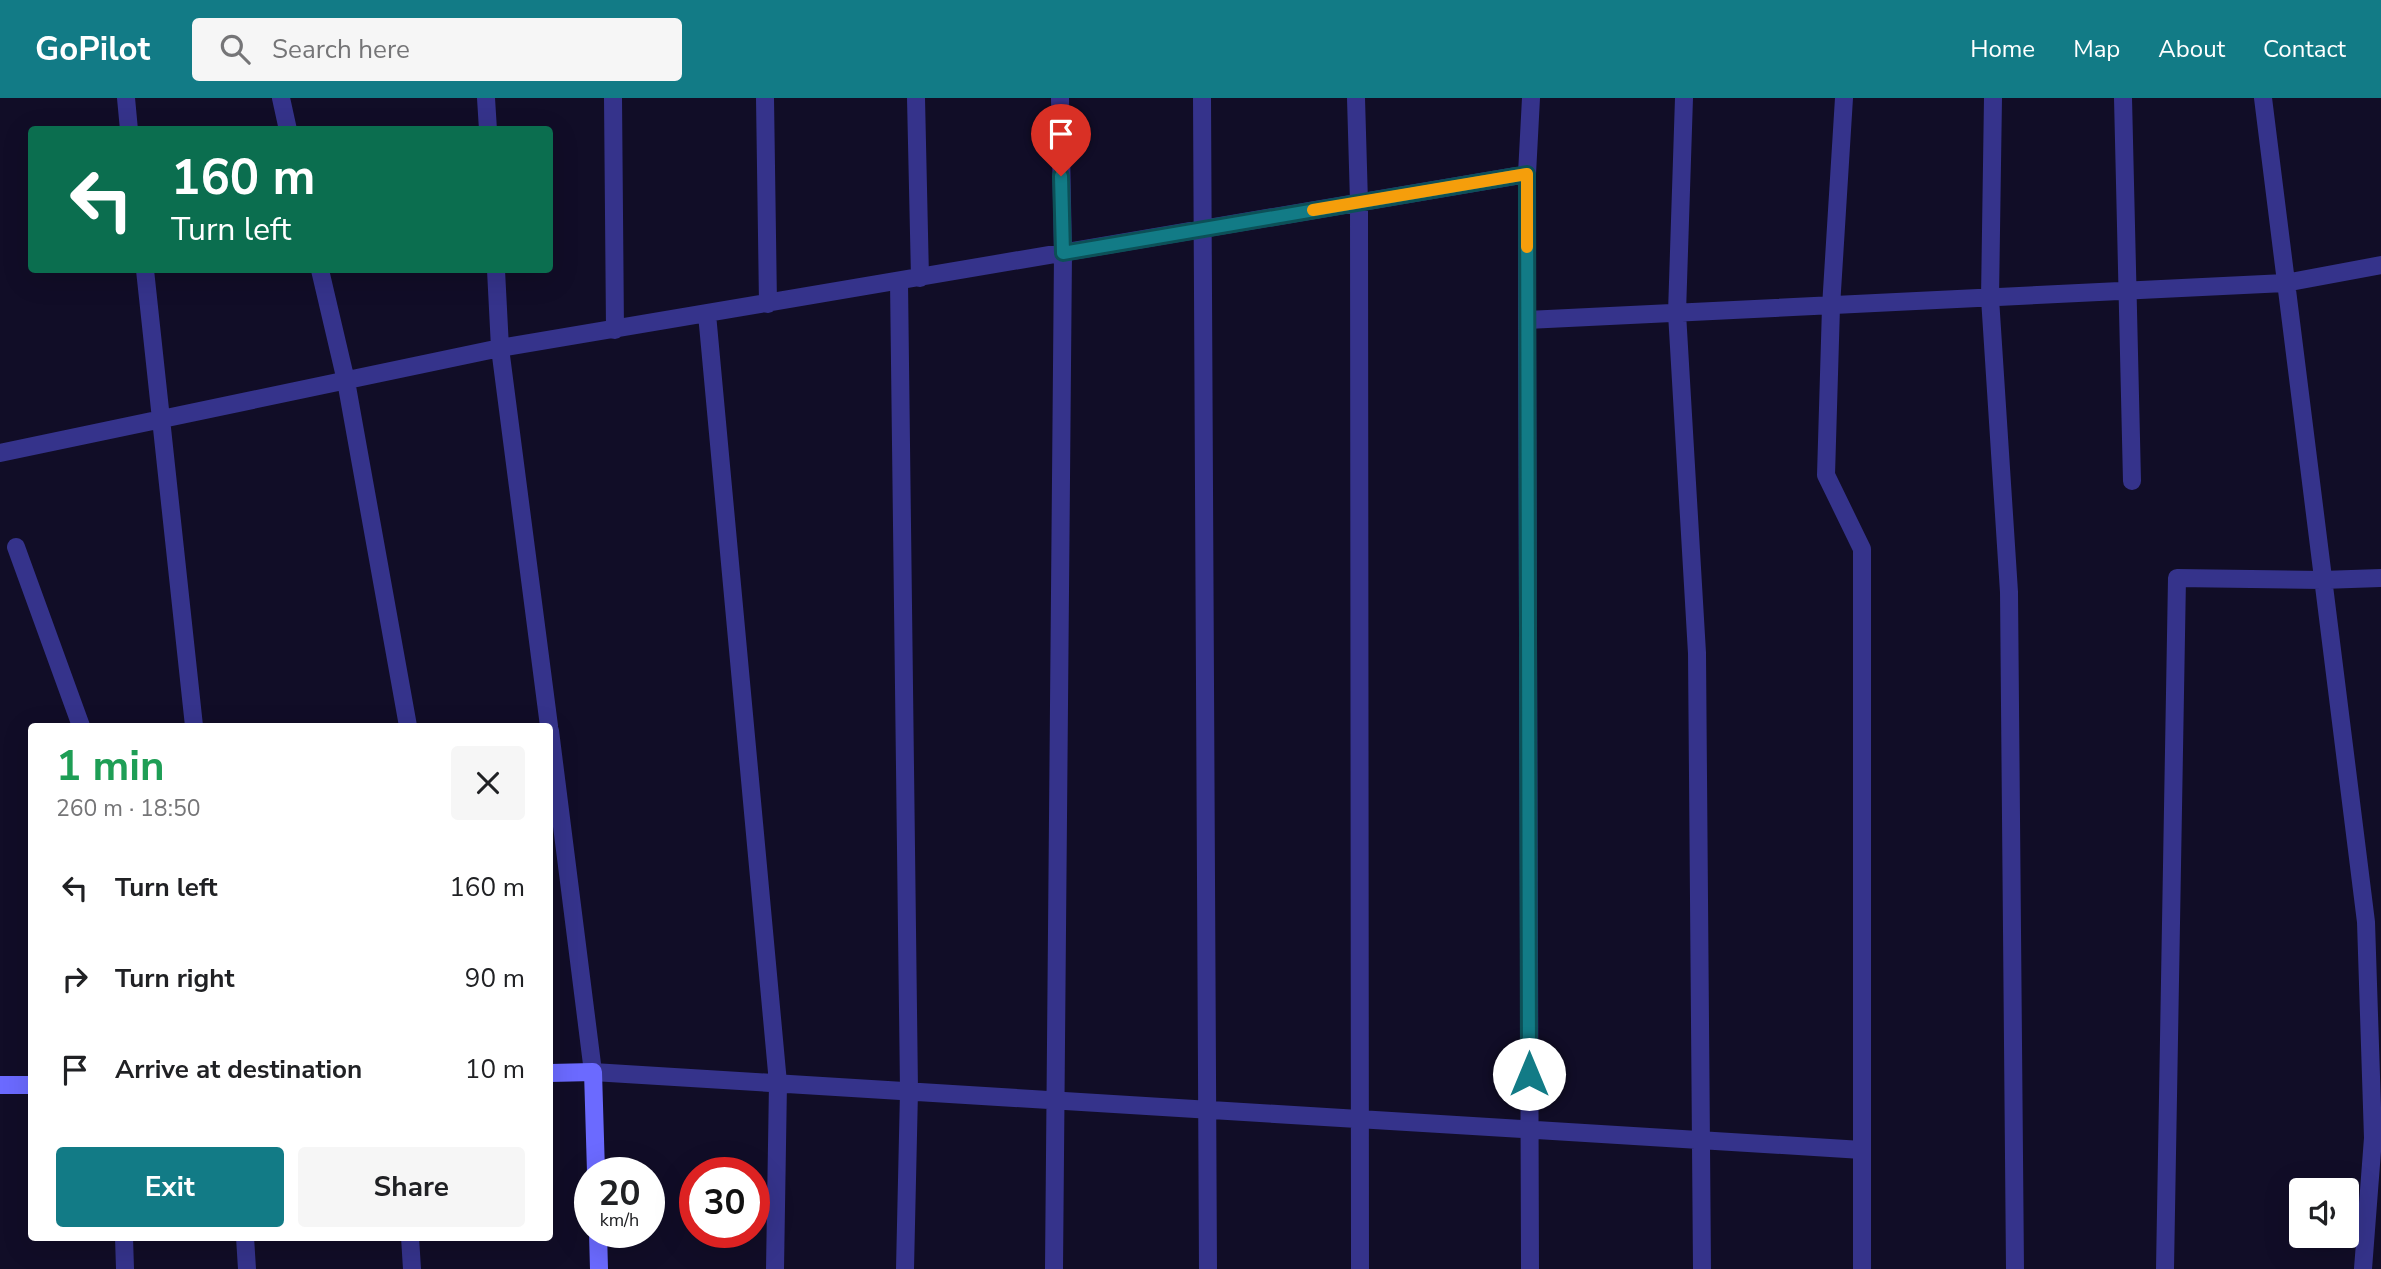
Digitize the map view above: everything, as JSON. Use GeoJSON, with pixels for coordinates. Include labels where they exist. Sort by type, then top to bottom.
{"type":"FeatureCollection","features":[{"type":"Feature","properties":{"kind":"street"},"geometry":{"type":"LineString","coordinates":[[126,98],[129,126]]}},
{"type":"Feature","properties":{"kind":"street"},"geometry":{"type":"LineString","coordinates":[[281,98],[287,126]]}},
{"type":"Feature","properties":{"kind":"street"},"geometry":{"type":"LineString","coordinates":[[486,98],[488,126]]}},
{"type":"Feature","properties":{"kind":"street"},"geometry":{"type":"LineString","coordinates":[[613,98],[615,330]]}},
{"type":"Feature","properties":{"kind":"street"},"geometry":{"type":"LineString","coordinates":[[765,98],[768,304]]}},
{"type":"Feature","properties":{"kind":"street"},"geometry":{"type":"LineString","coordinates":[[916,98],[920,278]]}},
{"type":"Feature","properties":{"kind":"street"},"geometry":{"type":"LineString","coordinates":[[1054,1269],[1063,253],[1060,98]]}},
{"type":"Feature","properties":{"kind":"street"},"geometry":{"type":"LineString","coordinates":[[1202,98],[1208,1269]]}},
{"type":"Feature","properties":{"kind":"street"},"geometry":{"type":"LineString","coordinates":[[1356,98],[1359,202],[1360,1269]]}},
{"type":"Feature","properties":{"kind":"street"},"geometry":{"type":"LineString","coordinates":[[1530,1269],[1527,174],[1531,98]]}},
{"type":"Feature","properties":{"kind":"street"},"geometry":{"type":"LineString","coordinates":[[1684,98],[1677,313],[1697,653],[1702,1269]]}},
{"type":"Feature","properties":{"kind":"street"},"geometry":{"type":"LineString","coordinates":[[1844,98],[1831,307],[1826,475],[1862,549],[1862,1269]]}},
{"type":"Feature","properties":{"kind":"street"},"geometry":{"type":"LineString","coordinates":[[1993,98],[1990,298],[2009,592],[2015,1269]]}},
{"type":"Feature","properties":{"kind":"street"},"geometry":{"type":"LineString","coordinates":[[2123,98],[2132,481]]}},
{"type":"Feature","properties":{"kind":"street"},"geometry":{"type":"LineString","coordinates":[[2263,98],[2375,1003],[2377,1138],[2363,1269]]}},
{"type":"Feature","properties":{"kind":"street"},"geometry":{"type":"LineString","coordinates":[[0,453],[500,348],[1527,174]]}},
{"type":"Feature","properties":{"kind":"street"},"geometry":{"type":"LineString","coordinates":[[1527,320],[2284,283],[2381,265]]}},
{"type":"Feature","properties":{"kind":"street"},"geometry":{"type":"LineString","coordinates":[[145,273],[194,723]]}},
{"type":"Feature","properties":{"kind":"street"},"geometry":{"type":"LineString","coordinates":[[321,273],[346,381],[407,723]]}},
{"type":"Feature","properties":{"kind":"street"},"geometry":{"type":"LineString","coordinates":[[496,273],[500,348],[548,723]]}},
{"type":"Feature","properties":{"kind":"street"},"geometry":{"type":"LineString","coordinates":[[898,282],[909,1091],[905,1269]]}},
{"type":"Feature","properties":{"kind":"street"},"geometry":{"type":"LineString","coordinates":[[706,314],[778,1083],[775,1269]]}},
{"type":"Feature","properties":{"kind":"street"},"geometry":{"type":"LineString","coordinates":[[16,547],[79,723]]}},
{"type":"Feature","properties":{"kind":"street"},"geometry":{"type":"LineString","coordinates":[[2165,1269],[2177,578],[2381,578]]}},
{"type":"Feature","properties":{"kind":"street"},"geometry":{"type":"LineString","coordinates":[[553,760],[593,1072],[596,1157]]}},
{"type":"Feature","properties":{"kind":"street"},"geometry":{"type":"LineString","coordinates":[[553,1073],[593,1072],[1862,1150]]}},
{"type":"Feature","properties":{"kind":"street"},"geometry":{"type":"LineString","coordinates":[[0,1086],[28,1085]]}},
{"type":"Feature","properties":{"kind":"street"},"geometry":{"type":"LineString","coordinates":[[124,1241],[125,1269]]}},
{"type":"Feature","properties":{"kind":"street"},"geometry":{"type":"LineString","coordinates":[[245,1241],[247,1269]]}},
{"type":"Feature","properties":{"kind":"street"},"geometry":{"type":"LineString","coordinates":[[410,1241],[412,1269]]}},
{"type":"Feature","properties":{"kind":"street"},"geometry":{"type":"LineString","coordinates":[[598,1248],[598,1269]]}},
{"type":"Feature","properties":{"kind":"slow traffic"},"geometry":{"type":"LineString","coordinates":[[1313,210],[1527,174],[1527,247]]}},
{"type":"Feature","properties":{"kind":"route"},"geometry":{"type":"LineString","coordinates":[[1061,176],[1063,253],[1527,174],[1529,1074]]}}]}
